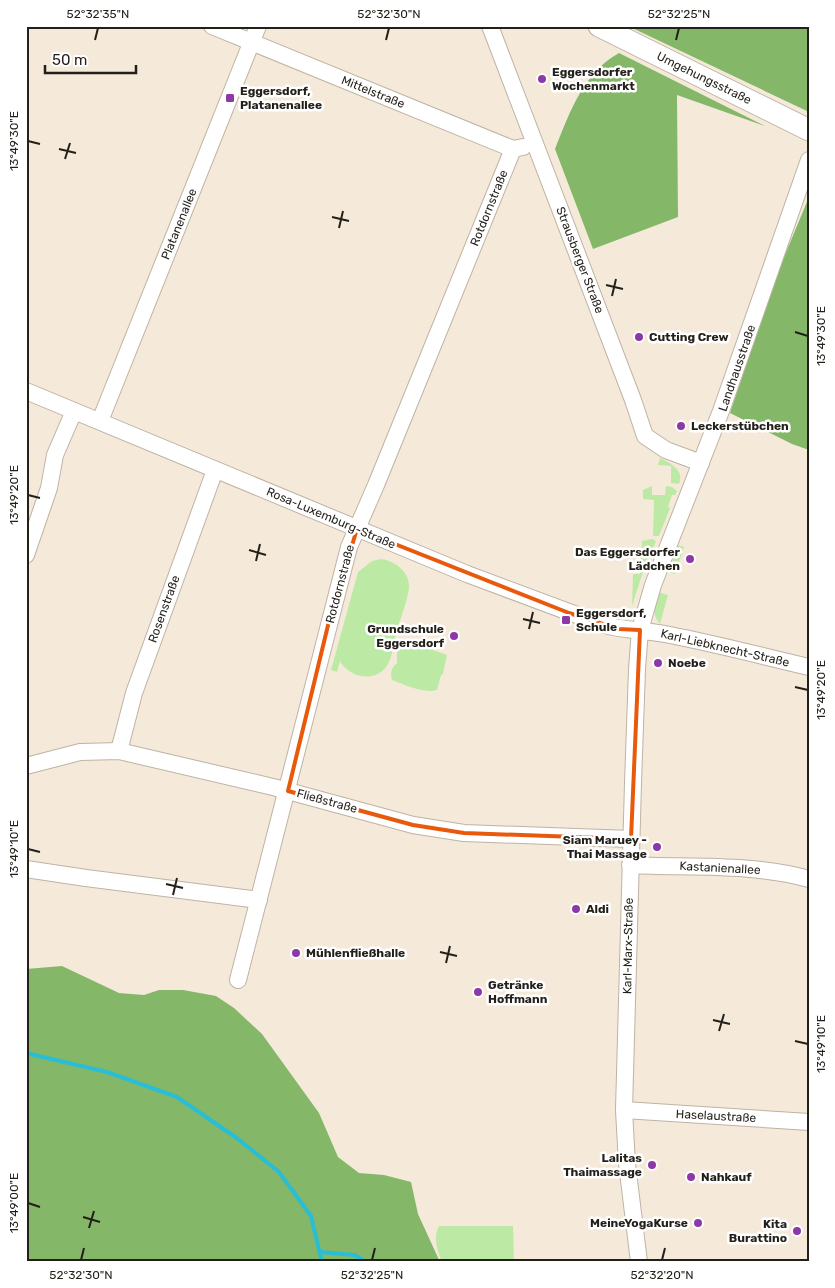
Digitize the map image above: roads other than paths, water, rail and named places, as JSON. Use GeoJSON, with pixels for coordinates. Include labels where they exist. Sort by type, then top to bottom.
{"type":"FeatureCollection","features":[{"type":"Feature","properties":{"kind":"main road","name":"Umgehungsstraße"},"geometry":{"type":"LineString","coordinates":[[598,26],[809,130]]}},
{"type":"Feature","properties":{"kind":"street","name":"Mittelstraße"},"geometry":{"type":"LineString","coordinates":[[212,26],[513,149]]}},
{"type":"Feature","properties":{"kind":"street","name":"Platanenallee"},"geometry":{"type":"LineString","coordinates":[[100,421],[258,26]]}},
{"type":"Feature","properties":{"kind":"street","name":"Strausberger Straße"},"geometry":{"type":"LineString","coordinates":[[490,26],[646,436],[666,450],[701,463]]}},
{"type":"Feature","properties":{"kind":"street"},"geometry":{"type":"LineString","coordinates":[[513,149],[535,144]]}},
{"type":"Feature","properties":{"kind":"street","name":"Rotdornstraße"},"geometry":{"type":"LineString","coordinates":[[238,980],[288,791],[330,616],[349,547],[513,149]]}},
{"type":"Feature","properties":{"kind":"street","name":"Landhausstraße"},"geometry":{"type":"LineString","coordinates":[[640,630],[653,584],[736,371],[809,160]]}},
{"type":"Feature","properties":{"kind":"street","name":"Rosa-Luxemburg-Straße"},"geometry":{"type":"LineString","coordinates":[[26,391],[467,574],[577,616],[618,629],[640,630]]}},
{"type":"Feature","properties":{"kind":"street"},"geometry":{"type":"LineString","coordinates":[[26,555],[49,488],[55,455],[74,411]]}},
{"type":"Feature","properties":{"kind":"street","name":"Rosenstraße"},"geometry":{"type":"LineString","coordinates":[[119,751],[120,741],[134,693],[215,470]]}},
{"type":"Feature","properties":{"kind":"street","name":"Karl-Liebknecht-Straße"},"geometry":{"type":"LineString","coordinates":[[640,630],[679,637],[809,667]]}},
{"type":"Feature","properties":{"kind":"street","name":"Karl-Marx-Straße"},"geometry":{"type":"LineString","coordinates":[[639,1262],[627,1164],[624,1110],[630,865],[640,630]]}},
{"type":"Feature","properties":{"kind":"street","name":"Fließstraße"},"geometry":{"type":"LineString","coordinates":[[26,766],[80,752],[119,751],[288,791],[413,825],[464,833],[631,839]]}},
{"type":"Feature","properties":{"kind":"street","name":"Kastanienallee"},"geometry":{"type":"LineString","coordinates":[[630,865],[750,869],[809,879]]}},
{"type":"Feature","properties":{"kind":"street"},"geometry":{"type":"LineString","coordinates":[[26,868],[86,878],[210,892],[258,900]]}},
{"type":"Feature","properties":{"kind":"street","name":"Haselaustraße"},"geometry":{"type":"LineString","coordinates":[[624,1110],[809,1122]]}},
{"type":"Feature","properties":{"kind":"waterway"},"geometry":{"type":"LineString","coordinates":[[26,1053],[107,1072],[177,1097],[238,1139],[279,1172],[311,1216],[322,1262]]}},
{"type":"Feature","properties":{"kind":"waterway"},"geometry":{"type":"LineString","coordinates":[[320,1252],[355,1255],[365,1262]]}},
{"type":"Feature","properties":{"kind":"place","name":"Eggersdorfer Wochenmarkt"},"geometry":{"type":"Point","coordinates":[542,79]}},
{"type":"Feature","properties":{"kind":"place","name":"Eggersdorf, Platanenallee"},"geometry":{"type":"Point","coordinates":[230,98]}},
{"type":"Feature","properties":{"kind":"place","name":"Cutting Crew"},"geometry":{"type":"Point","coordinates":[639,337]}},
{"type":"Feature","properties":{"kind":"place","name":"Leckerstübchen"},"geometry":{"type":"Point","coordinates":[681,426]}},
{"type":"Feature","properties":{"kind":"place","name":"Das Eggersdorfer Lädchen"},"geometry":{"type":"Point","coordinates":[690,559]}},
{"type":"Feature","properties":{"kind":"place","name":"Eggersdorf, Schule"},"geometry":{"type":"Point","coordinates":[566,620]}},
{"type":"Feature","properties":{"kind":"place","name":"Grundschule Eggersdorf"},"geometry":{"type":"Point","coordinates":[454,636]}},
{"type":"Feature","properties":{"kind":"place","name":"Noebe"},"geometry":{"type":"Point","coordinates":[658,663]}},
{"type":"Feature","properties":{"kind":"place","name":"Siam Maruey - Thai Massage"},"geometry":{"type":"Point","coordinates":[657,847]}},
{"type":"Feature","properties":{"kind":"place","name":"Aldi"},"geometry":{"type":"Point","coordinates":[576,909]}},
{"type":"Feature","properties":{"kind":"place","name":"Mühlenfließhalle"},"geometry":{"type":"Point","coordinates":[296,953]}},
{"type":"Feature","properties":{"kind":"place","name":"Getränke Hoffmann"},"geometry":{"type":"Point","coordinates":[478,992]}},
{"type":"Feature","properties":{"kind":"place","name":"Lalitas Thaimassage"},"geometry":{"type":"Point","coordinates":[652,1165]}},
{"type":"Feature","properties":{"kind":"place","name":"Nahkauf"},"geometry":{"type":"Point","coordinates":[691,1177]}},
{"type":"Feature","properties":{"kind":"place","name":"MeineYogaKurse"},"geometry":{"type":"Point","coordinates":[698,1223]}},
{"type":"Feature","properties":{"kind":"place","name":"Kita Burattino"},"geometry":{"type":"Point","coordinates":[797,1231]}}]}
